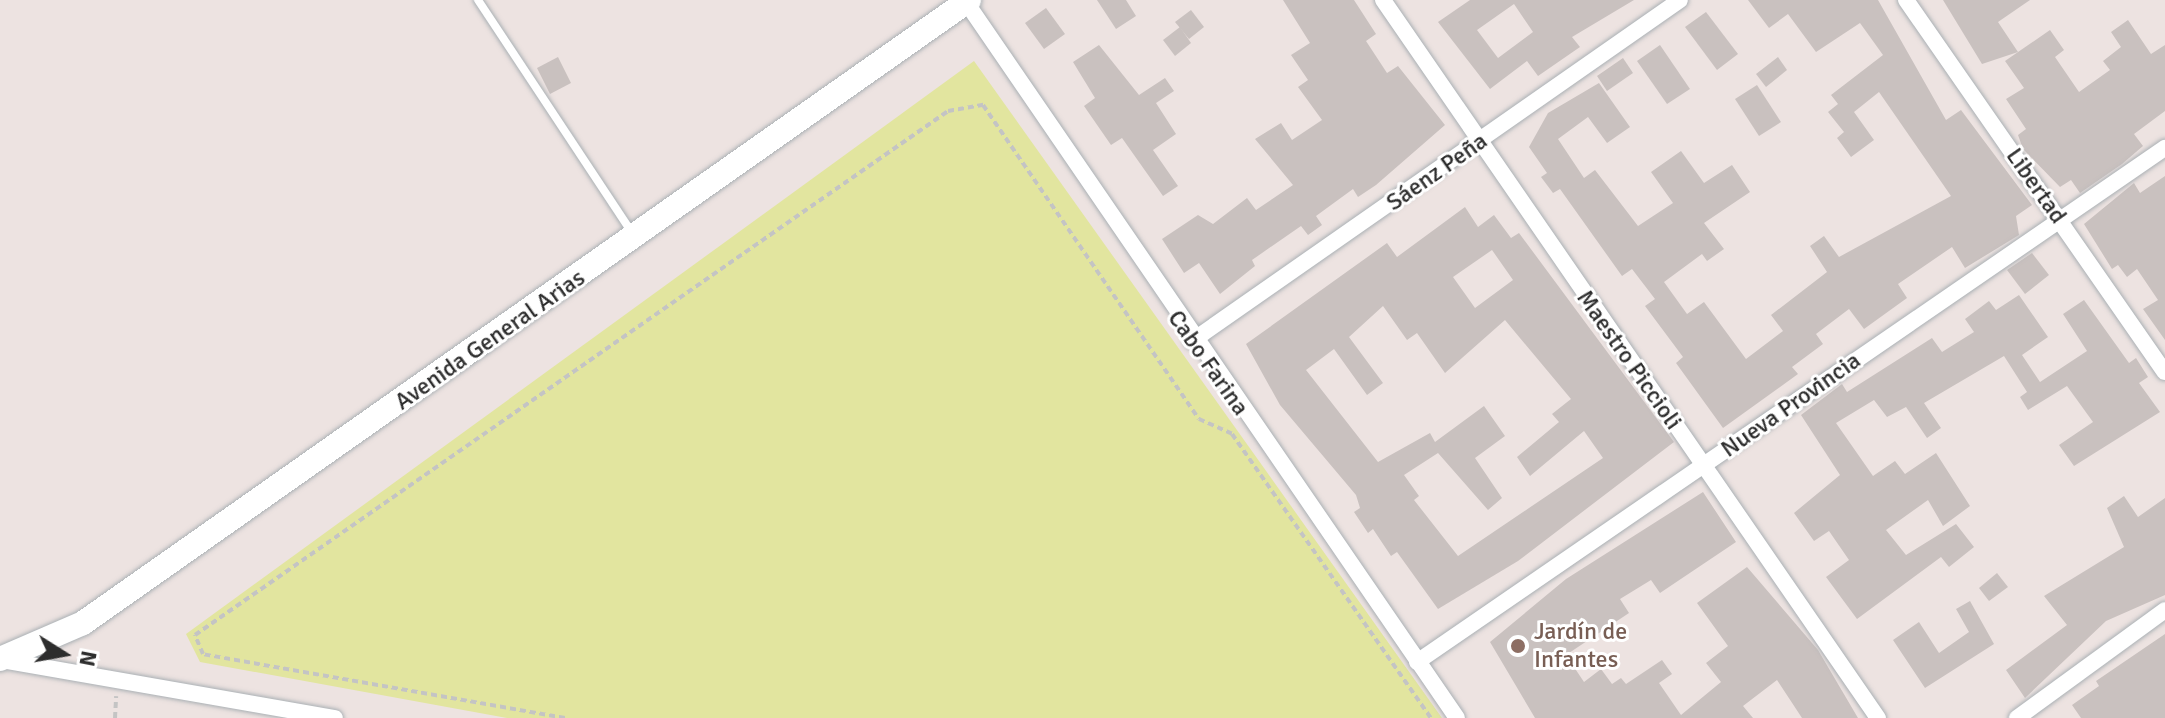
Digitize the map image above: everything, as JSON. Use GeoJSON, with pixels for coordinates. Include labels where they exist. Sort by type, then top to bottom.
{"type":"FeatureCollection","features":[{"type":"Feature","properties":{"kind":"main road","name":"Avenida General Arias"},"geometry":{"type":"LineString","coordinates":[[0,660],[83,623],[636,238],[968,1]]}},
{"type":"Feature","properties":{"kind":"street","name":"Maestro Piccioli"},"geometry":{"type":"LineString","coordinates":[[1383,0],[1478,144],[1878,718]]}},
{"type":"Feature","properties":{"kind":"street","name":"Sáenz Peña"},"geometry":{"type":"LineString","coordinates":[[1192,341],[1680,0]]}},
{"type":"Feature","properties":{"kind":"street","name":"Libertad"},"geometry":{"type":"LineString","coordinates":[[1906,0],[2165,372]]}},
{"type":"Feature","properties":{"kind":"street","name":"Cabo Farina"},"geometry":{"type":"LineString","coordinates":[[968,1],[1192,341],[1457,718]]}},
{"type":"Feature","properties":{"kind":"street","name":"Nueva Provincia"},"geometry":{"type":"LineString","coordinates":[[1417,662],[2165,148]]}},
{"type":"Feature","properties":{"kind":"street"},"geometry":{"type":"LineString","coordinates":[[2017,718],[2165,610]]}},
{"type":"Feature","properties":{"kind":"street"},"geometry":{"type":"LineString","coordinates":[[0,660],[335,718]]}},
{"type":"Feature","properties":{"kind":"lane"},"geometry":{"type":"LineString","coordinates":[[478,0],[636,238]]}},
{"type":"Feature","properties":{"kind":"path"},"geometry":{"type":"LineString","coordinates":[[565,718],[203,654],[195,635],[948,111],[983,105],[1199,419],[1232,434],[1431,718]]}},
{"type":"Feature","properties":{"kind":"green space"},"geometry":{"type":"Polygon","coordinates":[[[974,61],[1442,718],[507,718],[200,662],[186,634],[974,61]]]}},
{"type":"Feature","properties":{"kind":"building"},"geometry":{"type":"Polygon","coordinates":[[[1097,0],[1126,0],[1136,16],[1116,29],[1097,0]]]}},
{"type":"Feature","properties":{"kind":"building"},"geometry":{"type":"Polygon","coordinates":[[[1283,0],[1354,0],[1376,34],[1366,41],[1387,73],[1398,66],[1445,125],[1376,185],[1358,197],[1353,189],[1316,216],[1322,225],[1308,235],[1301,226],[1252,260],[1255,266],[1220,294],[1199,263],[1184,273],[1162,239],[1198,215],[1213,224],[1247,198],[1256,210],[1293,185],[1255,139],[1281,123],[1292,140],[1322,120],[1298,87],[1308,80],[1291,55],[1310,43],[1283,0]]]}},
{"type":"Feature","properties":{"kind":"building"},"geometry":{"type":"Polygon","coordinates":[[[1470,0],[1634,0],[1572,37],[1580,47],[1538,76],[1527,61],[1490,89],[1438,22],[1470,0]],[[1514,4],[1477,30],[1498,58],[1533,32],[1514,4]]]}},
{"type":"Feature","properties":{"kind":"building"},"geometry":{"type":"Polygon","coordinates":[[[1748,0],[1878,0],[1946,120],[1961,110],[2032,205],[2016,216],[2019,235],[1965,268],[1952,247],[1898,284],[1907,298],[1864,329],[1849,309],[1816,334],[1823,344],[1792,367],[1798,374],[1723,428],[1676,363],[1683,357],[1645,306],[1655,299],[1632,269],[1622,276],[1560,189],[1553,193],[1541,177],[1547,173],[1529,147],[1548,113],[1599,83],[1630,127],[1607,143],[1588,117],[1558,139],[1584,178],[1595,170],[1638,226],[1673,203],[1651,172],[1681,151],[1704,183],[1732,165],[1750,192],[1704,223],[1724,249],[1707,261],[1702,254],[1664,282],[1687,314],[1704,302],[1746,359],[1783,331],[1771,315],[1827,272],[1810,246],[1824,236],[1839,257],[1951,196],[1879,92],[1854,112],[1874,140],[1851,157],[1837,138],[1844,132],[1828,112],[1838,104],[1831,95],[1883,55],[1860,23],[1816,52],[1788,14],[1769,28],[1748,0]]]}},
{"type":"Feature","properties":{"kind":"building"},"geometry":{"type":"Polygon","coordinates":[[[1943,0],[2030,0],[1998,22],[2018,52],[1982,64],[1943,0]]]}},
{"type":"Feature","properties":{"kind":"building"},"geometry":{"type":"Polygon","coordinates":[[[1046,8],[1065,34],[1044,49],[1025,23],[1046,8]]]}},
{"type":"Feature","properties":{"kind":"building"},"geometry":{"type":"Polygon","coordinates":[[[1191,10],[1204,27],[1189,39],[1175,22],[1191,10]]]}},
{"type":"Feature","properties":{"kind":"building"},"geometry":{"type":"Polygon","coordinates":[[[1706,12],[1738,54],[1717,70],[1685,27],[1706,12]]]}},
{"type":"Feature","properties":{"kind":"building"},"geometry":{"type":"Polygon","coordinates":[[[2128,20],[2151,54],[2165,45],[2165,111],[2134,134],[2143,146],[2122,164],[2080,193],[2071,180],[2060,187],[2023,149],[2018,135],[2026,129],[2006,99],[2024,88],[2005,61],[2050,30],[2064,50],[2055,57],[2079,92],[2110,70],[2103,61],[2121,47],[2111,32],[2128,20]]]}},
{"type":"Feature","properties":{"kind":"building"},"geometry":{"type":"Polygon","coordinates":[[[1180,27],[1191,43],[1175,56],[1163,40],[1180,27]]]}},
{"type":"Feature","properties":{"kind":"building"},"geometry":{"type":"Polygon","coordinates":[[[1099,45],[1139,95],[1165,78],[1174,91],[1156,103],[1176,134],[1153,150],[1178,186],[1163,196],[1122,138],[1111,145],[1084,106],[1095,98],[1073,62],[1099,45]]]}},
{"type":"Feature","properties":{"kind":"building"},"geometry":{"type":"Polygon","coordinates":[[[1660,45],[1690,89],[1667,104],[1637,61],[1660,45]]]}},
{"type":"Feature","properties":{"kind":"building"},"geometry":{"type":"Polygon","coordinates":[[[558,57],[571,83],[550,94],[537,68],[558,57]]]}},
{"type":"Feature","properties":{"kind":"building"},"geometry":{"type":"Polygon","coordinates":[[[1778,57],[1787,70],[1766,87],[1756,74],[1778,57]]]}},
{"type":"Feature","properties":{"kind":"building"},"geometry":{"type":"Polygon","coordinates":[[[1623,58],[1633,73],[1607,91],[1597,76],[1623,58]]]}},
{"type":"Feature","properties":{"kind":"building"},"geometry":{"type":"Polygon","coordinates":[[[1757,85],[1781,122],[1759,136],[1735,99],[1757,85]]]}},
{"type":"Feature","properties":{"kind":"building"},"geometry":{"type":"Polygon","coordinates":[[[2165,176],[2165,340],[2143,309],[2158,300],[2137,269],[2127,277],[2118,265],[2112,269],[2084,224],[2134,183],[2140,193],[2165,176]]]}},
{"type":"Feature","properties":{"kind":"building"},"geometry":{"type":"Polygon","coordinates":[[[1465,207],[1478,227],[1494,215],[1511,238],[1519,233],[1674,442],[1518,561],[1438,609],[1397,552],[1391,556],[1373,529],[1368,533],[1354,512],[1360,508],[1356,495],[1280,405],[1246,344],[1387,243],[1397,257],[1465,207]],[[1492,250],[1453,277],[1475,308],[1513,280],[1492,250]],[[1383,306],[1349,337],[1383,383],[1367,395],[1334,349],[1306,370],[1378,462],[1430,433],[1435,442],[1484,406],[1505,436],[1475,458],[1502,498],[1488,510],[1438,453],[1404,475],[1419,496],[1414,500],[1458,556],[1603,458],[1584,431],[1530,476],[1517,457],[1559,422],[1552,414],[1571,399],[1505,320],[1445,373],[1417,333],[1407,340],[1383,306]]]}},
{"type":"Feature","properties":{"kind":"building"},"geometry":{"type":"Polygon","coordinates":[[[2032,253],[2049,275],[2025,294],[2007,270],[2032,253]]]}},
{"type":"Feature","properties":{"kind":"building"},"geometry":{"type":"Polygon","coordinates":[[[2019,295],[2048,337],[2022,355],[2040,382],[2087,351],[2063,314],[2084,300],[2129,363],[2136,358],[2148,377],[2139,383],[2160,412],[2074,466],[2059,445],[2093,422],[2067,386],[2028,410],[2020,397],[2027,392],[2004,356],[1924,403],[1941,428],[1927,438],[1906,407],[1887,417],[1874,400],[1836,423],[1873,476],[1895,461],[1905,474],[1936,453],[1970,506],[1943,526],[1928,500],[1886,530],[1906,555],[1956,524],[1974,547],[1949,567],[1941,557],[1857,619],[1826,577],[1849,560],[1829,531],[1814,541],[1794,513],[1840,475],[1801,415],[1842,384],[1847,392],[1932,338],[1942,352],[1974,332],[1965,319],[1989,301],[1996,310],[2019,295]]]}},
{"type":"Feature","properties":{"kind":"building"},"geometry":{"type":"Polygon","coordinates":[[[1703,492],[1736,542],[1660,593],[1651,580],[1620,599],[1629,613],[1566,655],[1584,682],[1601,669],[1612,684],[1621,678],[1626,684],[1662,660],[1672,674],[1659,683],[1681,715],[1721,682],[1706,663],[1728,646],[1697,603],[1747,567],[1818,650],[1858,718],[1802,718],[1777,680],[1743,706],[1753,718],[1535,718],[1490,642],[1566,579],[1703,492]]]}},
{"type":"Feature","properties":{"kind":"building"},"geometry":{"type":"Polygon","coordinates":[[[2124,496],[2138,517],[2165,498],[2165,595],[2106,621],[2025,698],[2006,670],[2067,625],[2044,596],[2124,547],[2107,508],[2124,496]]]}},
{"type":"Feature","properties":{"kind":"building"},"geometry":{"type":"Polygon","coordinates":[[[1997,573],[2008,587],[1989,601],[1979,588],[1997,573]]]}},
{"type":"Feature","properties":{"kind":"building"},"geometry":{"type":"Polygon","coordinates":[[[1970,601],[1994,644],[1925,688],[1893,640],[1919,622],[1939,653],[1969,632],[1956,609],[1970,601]]]}},
{"type":"Feature","properties":{"kind":"building"},"geometry":{"type":"Polygon","coordinates":[[[2165,634],[2165,718],[2081,718],[2072,705],[2099,686],[2096,681],[2165,634]]]}},
{"type":"Feature","properties":{"kind":"place","name":"Jardín de Infantes"},"geometry":{"type":"Point","coordinates":[1518,646]}}]}
